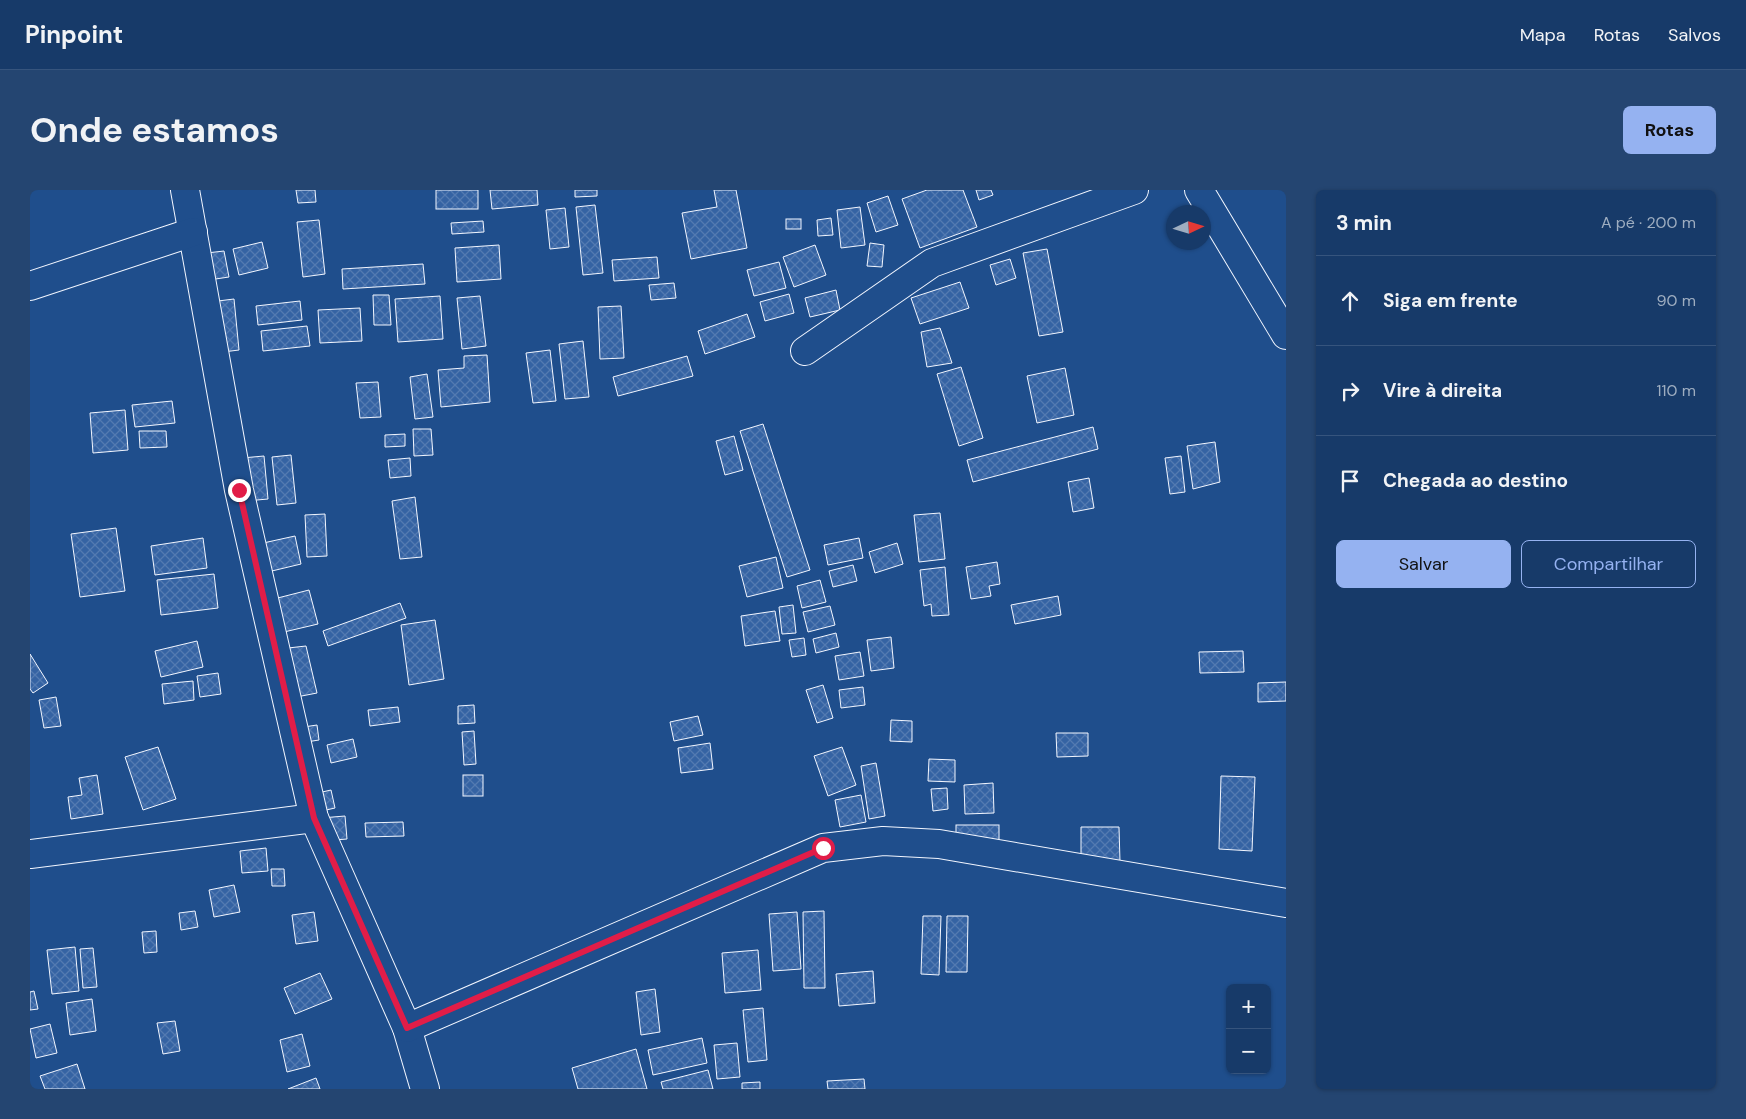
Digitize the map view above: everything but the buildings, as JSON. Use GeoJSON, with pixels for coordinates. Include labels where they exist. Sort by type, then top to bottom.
{"type":"FeatureCollection","features":[{"type":"Feature","properties":{"kind":"street"},"geometry":{"type":"LineString","coordinates":[[185,190],[239,490],[314,818],[407,1028],[425,1089]]}},
{"type":"Feature","properties":{"kind":"street"},"geometry":{"type":"LineString","coordinates":[[805,351],[932,263],[1134,190]]}},
{"type":"Feature","properties":{"kind":"street"},"geometry":{"type":"LineString","coordinates":[[1198,190],[1286,335]]}},
{"type":"Feature","properties":{"kind":"street"},"geometry":{"type":"LineString","coordinates":[[30,286],[193,232]]}},
{"type":"Feature","properties":{"kind":"street"},"geometry":{"type":"LineString","coordinates":[[30,854],[314,818]]}},
{"type":"Feature","properties":{"kind":"street"},"geometry":{"type":"LineString","coordinates":[[407,1028],[823,848],[883,841],[938,844],[1286,903]]}},
{"type":"Feature","properties":{"kind":"route"},"geometry":{"type":"LineString","coordinates":[[239,490],[314,818],[407,1028],[823,848]]}}]}
